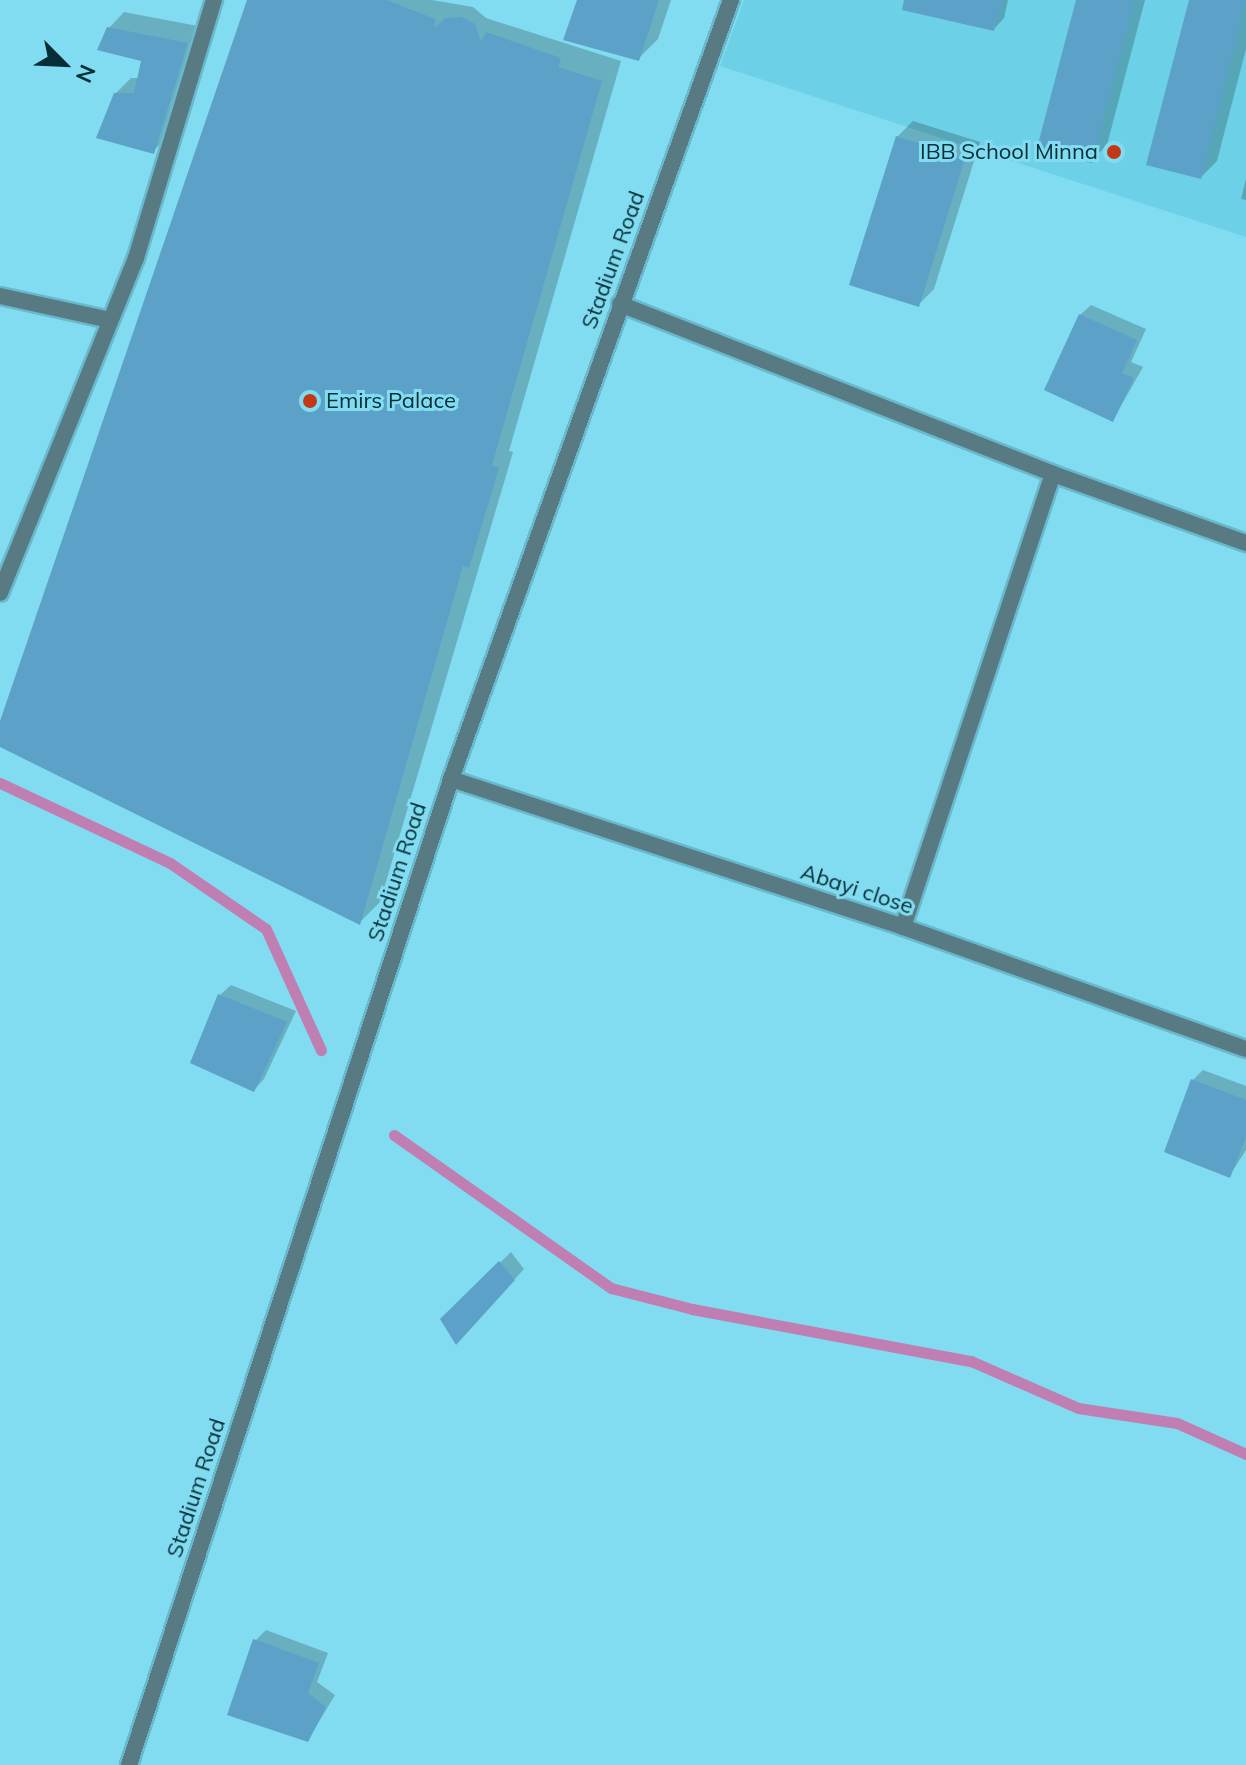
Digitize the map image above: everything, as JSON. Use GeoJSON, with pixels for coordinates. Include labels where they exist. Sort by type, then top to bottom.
{"type":"FeatureCollection","features":[{"type":"Feature","properties":{"kind":"street"},"geometry":{"type":"LineString","coordinates":[[0,593],[136,258],[214,0]]}},
{"type":"Feature","properties":{"kind":"street","name":"Stadium Road"},"geometry":{"type":"LineString","coordinates":[[129,1765],[451,779],[731,0]]}},
{"type":"Feature","properties":{"kind":"street"},"geometry":{"type":"LineString","coordinates":[[0,296],[110,320]]}},
{"type":"Feature","properties":{"kind":"street"},"geometry":{"type":"LineString","coordinates":[[620,304],[1053,474],[1246,543]]}},
{"type":"Feature","properties":{"kind":"street"},"geometry":{"type":"LineString","coordinates":[[903,927],[1053,474]]}},
{"type":"Feature","properties":{"kind":"street","name":"Abayi close"},"geometry":{"type":"LineString","coordinates":[[451,779],[903,927],[1246,1049]]}},
{"type":"Feature","properties":{"kind":"shaded area","name":"IBB School Minna"},"geometry":{"type":"Polygon","coordinates":[[[744,0],[1246,0],[1246,237],[720,66],[744,0]]]}},
{"type":"Feature","properties":{"kind":"building","name":"Emirs Palace"},"geometry":{"type":"Polygon","coordinates":[[[247,0],[387,0],[435,19],[435,28],[445,18],[461,17],[475,24],[481,42],[486,32],[561,58],[558,67],[602,81],[492,465],[499,468],[469,568],[463,566],[360,925],[0,747],[0,721],[247,0]]]}},
{"type":"Feature","properties":{"kind":"building"},"geometry":{"type":"Polygon","coordinates":[[[577,0],[659,0],[639,61],[563,40],[577,0]]]}},
{"type":"Feature","properties":{"kind":"building"},"geometry":{"type":"Polygon","coordinates":[[[904,0],[1002,0],[994,31],[902,10],[904,0]]]}},
{"type":"Feature","properties":{"kind":"building"},"geometry":{"type":"Polygon","coordinates":[[[1076,0],[1135,0],[1092,163],[1037,148],[1076,0]]]}},
{"type":"Feature","properties":{"kind":"building"},"geometry":{"type":"Polygon","coordinates":[[[1189,0],[1246,0],[1201,179],[1146,165],[1189,0]]]}},
{"type":"Feature","properties":{"kind":"building"},"geometry":{"type":"Polygon","coordinates":[[[107,27],[188,43],[154,154],[96,138],[114,93],[134,93],[141,61],[97,50],[107,27]]]}},
{"type":"Feature","properties":{"kind":"building"},"geometry":{"type":"Polygon","coordinates":[[[896,136],[965,158],[919,307],[849,285],[896,136]]]}},
{"type":"Feature","properties":{"kind":"building"},"geometry":{"type":"Polygon","coordinates":[[[1079,314],[1137,340],[1122,373],[1134,378],[1113,422],[1044,390],[1079,314]]]}},
{"type":"Feature","properties":{"kind":"building"},"geometry":{"type":"Polygon","coordinates":[[[218,994],[287,1022],[254,1092],[190,1063],[218,994]]]}},
{"type":"Feature","properties":{"kind":"building"},"geometry":{"type":"Polygon","coordinates":[[[1191,1079],[1246,1100],[1246,1137],[1230,1178],[1164,1152],[1191,1079]]]}},
{"type":"Feature","properties":{"kind":"building"},"geometry":{"type":"Polygon","coordinates":[[[499,1261],[515,1280],[456,1345],[440,1319],[499,1261]]]}},
{"type":"Feature","properties":{"kind":"building"},"geometry":{"type":"Polygon","coordinates":[[[253,1639],[319,1663],[308,1693],[326,1707],[308,1742],[227,1715],[253,1639]]]}},
{"type":"Feature","properties":{"kind":"waterway"},"geometry":{"type":"LineString","coordinates":[[0,783],[170,863],[266,929],[321,1050]]}},
{"type":"Feature","properties":{"kind":"waterway"},"geometry":{"type":"LineString","coordinates":[[394,1135],[611,1288],[692,1309],[971,1361],[1078,1408],[1177,1423],[1246,1454]]}},
{"type":"Feature","properties":{"kind":"place","name":"IBB School Minna"},"geometry":{"type":"Point","coordinates":[1114,152]}},
{"type":"Feature","properties":{"kind":"place","name":"Emirs Palace"},"geometry":{"type":"Point","coordinates":[310,401]}}]}
